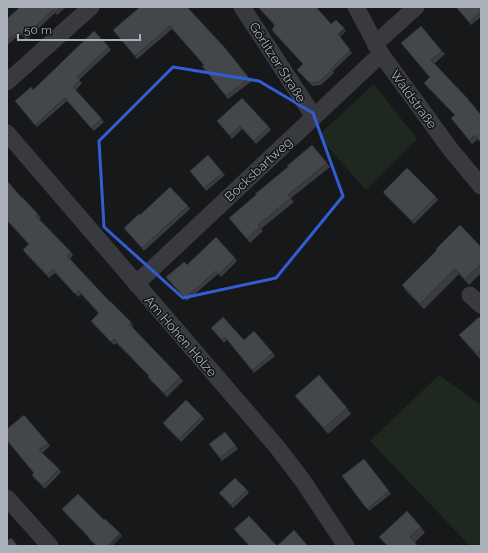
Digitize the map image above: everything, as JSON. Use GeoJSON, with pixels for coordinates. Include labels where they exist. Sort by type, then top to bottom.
{"type":"FeatureCollection","features":[{"type":"Feature","properties":{"kind":"street"},"geometry":{"type":"LineString","coordinates":[[7,82],[91,7]]}},
{"type":"Feature","properties":{"kind":"street","name":"Görlitzer Straße"},"geometry":{"type":"LineString","coordinates":[[242,7],[314,117]]}},
{"type":"Feature","properties":{"kind":"street","name":"Waldstraße"},"geometry":{"type":"LineString","coordinates":[[356,7],[378,49],[451,150],[481,186]]}},
{"type":"Feature","properties":{"kind":"street","name":"Bocksbartweg"},"geometry":{"type":"LineString","coordinates":[[136,284],[314,117],[416,7]]}},
{"type":"Feature","properties":{"kind":"street","name":"Am Hohen Holze"},"geometry":{"type":"LineString","coordinates":[[7,133],[277,447],[303,481],[346,546]]}},
{"type":"Feature","properties":{"kind":"street"},"geometry":{"type":"LineString","coordinates":[[7,498],[50,546]]}},
{"type":"Feature","properties":{"kind":"highlighted area"},"geometry":{"type":"Polygon","coordinates":[[[173,67],[259,81],[313,113],[343,196],[276,278],[183,298],[104,227],[99,141],[173,67]]]}},
{"type":"Feature","properties":{"kind":"shaded area"},"geometry":{"type":"Polygon","coordinates":[[[374,84],[417,139],[366,190],[318,136],[374,84]]]}},
{"type":"Feature","properties":{"kind":"shaded area"},"geometry":{"type":"Polygon","coordinates":[[[439,375],[481,405],[481,544],[479,546],[470,546],[370,441],[439,375]]]}},
{"type":"Feature","properties":{"kind":"building"},"geometry":{"type":"Polygon","coordinates":[[[20,7],[60,7],[55,12],[53,10],[24,37],[19,32],[7,41],[7,19],[20,7]]]}},
{"type":"Feature","properties":{"kind":"building"},"geometry":{"type":"Polygon","coordinates":[[[140,7],[187,7],[225,48],[249,78],[226,96],[202,66],[204,65],[170,26],[135,56],[113,30],[140,7]]]}},
{"type":"Feature","properties":{"kind":"building"},"geometry":{"type":"Polygon","coordinates":[[[258,7],[316,7],[331,24],[336,20],[344,28],[338,34],[350,50],[319,82],[310,83],[297,70],[303,64],[272,30],[275,25],[258,7]]]}},
{"type":"Feature","properties":{"kind":"building"},"geometry":{"type":"Polygon","coordinates":[[[456,7],[481,7],[481,12],[469,22],[456,7]]]}},
{"type":"Feature","properties":{"kind":"building"},"geometry":{"type":"Polygon","coordinates":[[[421,26],[442,51],[431,60],[481,115],[481,143],[475,135],[469,140],[451,118],[455,115],[424,83],[430,77],[401,43],[421,26]]]}},
{"type":"Feature","properties":{"kind":"building"},"geometry":{"type":"Polygon","coordinates":[[[94,31],[109,47],[77,77],[80,80],[73,87],[102,119],[91,128],[65,98],[35,125],[15,101],[31,87],[33,90],[94,31]]]}},
{"type":"Feature","properties":{"kind":"building"},"geometry":{"type":"Polygon","coordinates":[[[242,98],[269,127],[254,141],[240,126],[230,136],[217,121],[242,98]]]}},
{"type":"Feature","properties":{"kind":"building"},"geometry":{"type":"Polygon","coordinates":[[[312,145],[327,163],[288,195],[291,198],[258,225],[260,227],[247,239],[229,218],[312,145]]]}},
{"type":"Feature","properties":{"kind":"building"},"geometry":{"type":"Polygon","coordinates":[[[208,155],[223,173],[204,188],[190,171],[208,155]]]}},
{"type":"Feature","properties":{"kind":"building"},"geometry":{"type":"Polygon","coordinates":[[[407,168],[436,197],[412,221],[383,192],[407,168]]]}},
{"type":"Feature","properties":{"kind":"building"},"geometry":{"type":"Polygon","coordinates":[[[7,181],[38,214],[36,216],[71,252],[67,256],[131,322],[129,324],[180,377],[164,393],[114,339],[111,342],[91,321],[99,313],[79,291],[75,294],[53,269],[47,275],[23,250],[29,244],[7,220],[7,181]]]}},
{"type":"Feature","properties":{"kind":"building"},"geometry":{"type":"Polygon","coordinates":[[[170,187],[188,206],[142,248],[124,228],[170,187]]]}},
{"type":"Feature","properties":{"kind":"building"},"geometry":{"type":"Polygon","coordinates":[[[460,225],[481,247],[481,264],[465,279],[455,269],[420,304],[402,285],[460,225]]]}},
{"type":"Feature","properties":{"kind":"building"},"geometry":{"type":"Polygon","coordinates":[[[216,237],[235,258],[219,274],[216,271],[185,298],[166,277],[184,262],[187,265],[216,237]]]}},
{"type":"Feature","properties":{"kind":"building"},"geometry":{"type":"Polygon","coordinates":[[[223,317],[244,340],[254,331],[273,353],[252,370],[225,337],[222,340],[211,328],[223,317]]]}},
{"type":"Feature","properties":{"kind":"building"},"geometry":{"type":"Polygon","coordinates":[[[479,317],[481,319],[481,350],[477,354],[459,335],[479,317]]]}},
{"type":"Feature","properties":{"kind":"building"},"geometry":{"type":"Polygon","coordinates":[[[319,375],[347,408],[324,428],[295,396],[319,375]]]}},
{"type":"Feature","properties":{"kind":"building"},"geometry":{"type":"Polygon","coordinates":[[[186,400],[202,416],[179,439],[163,423],[186,400]]]}},
{"type":"Feature","properties":{"kind":"building"},"geometry":{"type":"Polygon","coordinates":[[[24,415],[48,443],[39,450],[59,469],[43,486],[32,475],[34,473],[7,440],[7,429],[24,415]]]}},
{"type":"Feature","properties":{"kind":"building"},"geometry":{"type":"Polygon","coordinates":[[[225,432],[236,446],[220,458],[209,444],[225,432]]]}},
{"type":"Feature","properties":{"kind":"building"},"geometry":{"type":"Polygon","coordinates":[[[364,459],[389,491],[367,509],[342,476],[364,459]]]}},
{"type":"Feature","properties":{"kind":"building"},"geometry":{"type":"Polygon","coordinates":[[[235,478],[247,490],[231,505],[219,493],[235,478]]]}},
{"type":"Feature","properties":{"kind":"building"},"geometry":{"type":"Polygon","coordinates":[[[78,494],[104,520],[105,519],[120,533],[108,546],[97,546],[62,509],[78,494]]]}},
{"type":"Feature","properties":{"kind":"building"},"geometry":{"type":"Polygon","coordinates":[[[407,511],[421,527],[410,537],[418,546],[388,546],[379,537],[407,511]]]}},
{"type":"Feature","properties":{"kind":"building"},"geometry":{"type":"Polygon","coordinates":[[[249,516],[277,546],[250,546],[234,529],[249,516]]]}},
{"type":"Feature","properties":{"kind":"building"},"geometry":{"type":"Polygon","coordinates":[[[294,530],[308,546],[277,546],[294,530]]]}},
{"type":"Feature","properties":{"kind":"building"},"geometry":{"type":"Polygon","coordinates":[[[11,538],[18,546],[7,546],[7,541],[11,538]]]}}]}
